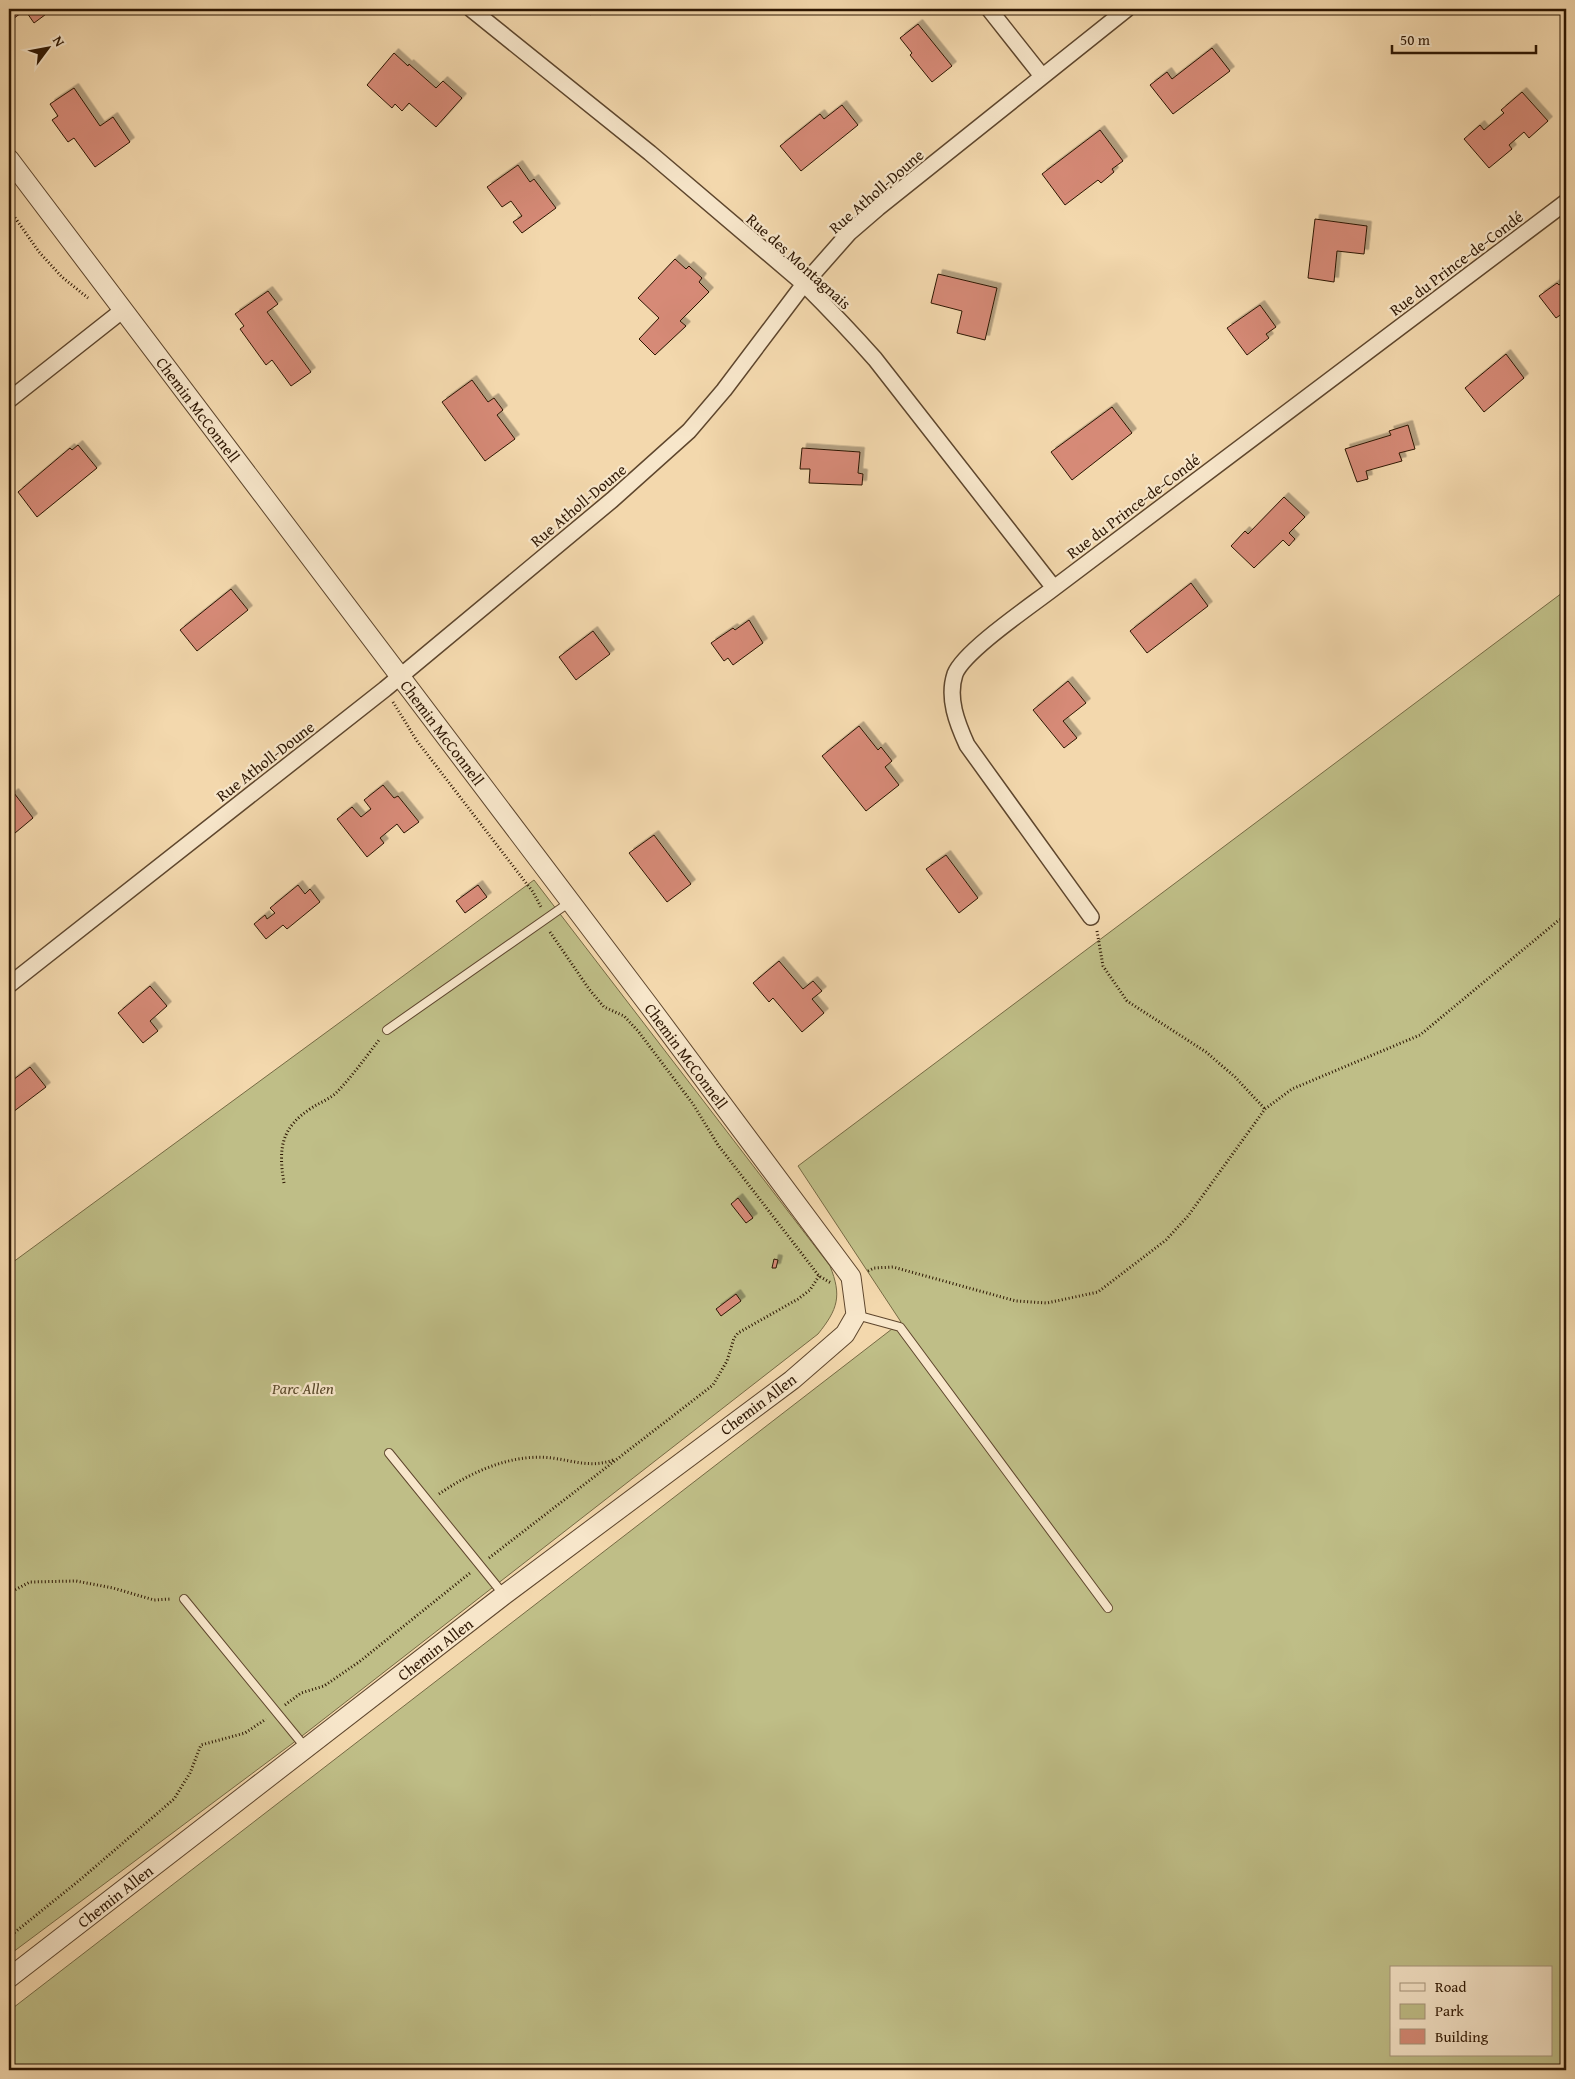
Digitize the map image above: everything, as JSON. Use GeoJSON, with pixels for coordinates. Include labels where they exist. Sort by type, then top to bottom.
{"type":"FeatureCollection","features":[{"type":"Feature","properties":{"kind":"street","name":"Rue des Montagnais"},"geometry":{"type":"LineString","coordinates":[[471,9],[650,154],[804,284],[853,333],[875,359],[1054,588]]}},
{"type":"Feature","properties":{"kind":"street"},"geometry":{"type":"LineString","coordinates":[[989,9],[1042,76]]}},
{"type":"Feature","properties":{"kind":"street","name":"Rue Atholl-Doune"},"geometry":{"type":"LineString","coordinates":[[9,984],[392,683],[612,500],[689,431],[724,390],[804,284],[850,233],[878,208],[1127,9]]}},
{"type":"Feature","properties":{"kind":"street","name":"Chemin McConnell"},"geometry":{"type":"LineString","coordinates":[[9,159],[117,316],[392,683],[570,902],[851,1277],[856,1315]]}},
{"type":"Feature","properties":{"kind":"street","name":"Rue du Prince-de-Condé"},"geometry":{"type":"LineString","coordinates":[[1091,917],[966,745],[955,720],[953,694],[956,674],[970,653],[1054,588],[1566,202]]}},
{"type":"Feature","properties":{"kind":"street"},"geometry":{"type":"LineString","coordinates":[[9,400],[117,316]]}},
{"type":"Feature","properties":{"kind":"street","name":"Chemin Allen"},"geometry":{"type":"LineString","coordinates":[[9,1978],[504,1595],[792,1380],[844,1334],[856,1315]]}},
{"type":"Feature","properties":{"kind":"lane"},"geometry":{"type":"LineString","coordinates":[[387,1030],[570,902]]}},
{"type":"Feature","properties":{"kind":"lane"},"geometry":{"type":"LineString","coordinates":[[856,1315],[900,1327],[1108,1608]]}},
{"type":"Feature","properties":{"kind":"lane"},"geometry":{"type":"LineString","coordinates":[[388,1452],[504,1595]]}},
{"type":"Feature","properties":{"kind":"lane"},"geometry":{"type":"LineString","coordinates":[[184,1599],[278,1711],[307,1749]]}},
{"type":"Feature","properties":{"kind":"path"},"geometry":{"type":"LineString","coordinates":[[9,209],[39,252],[62,277],[117,316]]}},
{"type":"Feature","properties":{"kind":"path"},"geometry":{"type":"LineString","coordinates":[[392,683],[417,741],[533,892],[546,919],[549,930],[589,989],[604,1007],[624,1016],[638,1030],[693,1104],[718,1145],[818,1276],[830,1283],[874,1268],[893,1267],[1016,1301],[1047,1303],[1098,1292],[1166,1240],[1188,1216],[1266,1109],[1292,1089],[1420,1035],[1560,920],[1566,918]]}},
{"type":"Feature","properties":{"kind":"path"},"geometry":{"type":"LineString","coordinates":[[1091,917],[1098,932],[1104,966],[1127,1001],[1206,1052],[1266,1109]]}},
{"type":"Feature","properties":{"kind":"path"},"geometry":{"type":"LineString","coordinates":[[284,1183],[280,1163],[283,1140],[292,1124],[306,1111],[337,1092],[387,1030]]}},
{"type":"Feature","properties":{"kind":"path"},"geometry":{"type":"LineString","coordinates":[[9,1937],[81,1879],[174,1799],[190,1773],[200,1745],[246,1733],[301,1693],[324,1686],[359,1662],[480,1565],[713,1385],[727,1361],[734,1338],[738,1333],[798,1299],[810,1290],[818,1276]]}},
{"type":"Feature","properties":{"kind":"path"},"geometry":{"type":"LineString","coordinates":[[428,1502],[455,1484],[500,1464],[519,1459],[552,1458],[587,1464],[602,1464],[617,1459]]}},
{"type":"Feature","properties":{"kind":"path"},"geometry":{"type":"LineString","coordinates":[[9,1593],[30,1582],[76,1581],[113,1588],[154,1600],[184,1599]]}},
{"type":"Feature","properties":{"kind":"green space"},"geometry":{"type":"Polygon","coordinates":[[[1566,590],[1566,2070],[9,2070],[9,2011],[901,1322],[798,1166],[1566,590]]]}},
{"type":"Feature","properties":{"kind":"green space","name":"Parc Allen"},"geometry":{"type":"Polygon","coordinates":[[[534,880],[830,1266],[837,1294],[834,1309],[818,1334],[293,1743],[9,1955],[9,1265],[534,880]]]}},
{"type":"Feature","properties":{"kind":"building"},"geometry":{"type":"Polygon","coordinates":[[[9,9],[53,9],[34,23],[25,10],[9,22],[9,9]]]}},
{"type":"Feature","properties":{"kind":"building"},"geometry":{"type":"Polygon","coordinates":[[[583,9],[596,9],[591,15],[583,9]]]}},
{"type":"Feature","properties":{"kind":"building"},"geometry":{"type":"Polygon","coordinates":[[[918,24],[952,66],[932,82],[910,55],[912,53],[900,38],[918,24]]]}},
{"type":"Feature","properties":{"kind":"building"},"geometry":{"type":"Polygon","coordinates":[[[1212,48],[1230,71],[1173,114],[1150,85],[1167,72],[1172,79],[1212,48]]]}},
{"type":"Feature","properties":{"kind":"building"},"geometry":{"type":"Polygon","coordinates":[[[394,53],[436,88],[443,81],[462,98],[436,127],[409,103],[402,111],[395,104],[392,108],[367,85],[394,53]]]}},
{"type":"Feature","properties":{"kind":"building"},"geometry":{"type":"Polygon","coordinates":[[[74,88],[100,126],[113,117],[130,142],[95,167],[74,138],[68,142],[52,120],[58,116],[50,104],[74,88]]]}},
{"type":"Feature","properties":{"kind":"building"},"geometry":{"type":"Polygon","coordinates":[[[1522,92],[1548,121],[1529,138],[1524,132],[1509,145],[1512,149],[1489,168],[1464,139],[1480,125],[1484,130],[1504,113],[1501,110],[1522,92]]]}},
{"type":"Feature","properties":{"kind":"building"},"geometry":{"type":"Polygon","coordinates":[[[842,105],[858,125],[801,171],[780,146],[820,114],[824,119],[842,105]]]}},
{"type":"Feature","properties":{"kind":"building"},"geometry":{"type":"Polygon","coordinates":[[[1100,130],[1123,161],[1112,169],[1114,172],[1101,183],[1098,180],[1065,205],[1042,174],[1100,130]]]}},
{"type":"Feature","properties":{"kind":"building"},"geometry":{"type":"Polygon","coordinates":[[[518,165],[530,182],[534,179],[556,208],[522,233],[513,222],[522,216],[511,201],[502,207],[487,187],[518,165]]]}},
{"type":"Feature","properties":{"kind":"building"},"geometry":{"type":"Polygon","coordinates":[[[1315,219],[1367,226],[1364,254],[1337,251],[1334,282],[1308,278],[1315,219]]]}},
{"type":"Feature","properties":{"kind":"building"},"geometry":{"type":"Polygon","coordinates":[[[675,259],[686,269],[689,266],[702,278],[699,282],[709,292],[680,321],[686,326],[655,355],[639,339],[659,318],[638,298],[675,259]]]}},
{"type":"Feature","properties":{"kind":"building"},"geometry":{"type":"Polygon","coordinates":[[[938,274],[997,288],[985,340],[957,333],[962,311],[931,303],[938,274]]]}},
{"type":"Feature","properties":{"kind":"building"},"geometry":{"type":"Polygon","coordinates":[[[1566,280],[1566,311],[1556,318],[1539,296],[1557,283],[1559,285],[1566,280]]]}},
{"type":"Feature","properties":{"kind":"building"},"geometry":{"type":"Polygon","coordinates":[[[268,291],[278,304],[267,312],[311,372],[291,386],[272,360],[266,365],[240,329],[244,326],[235,314],[268,291]]]}},
{"type":"Feature","properties":{"kind":"building"},"geometry":{"type":"Polygon","coordinates":[[[1260,305],[1276,327],[1266,334],[1269,338],[1247,355],[1227,328],[1260,305]]]}},
{"type":"Feature","properties":{"kind":"building"},"geometry":{"type":"Polygon","coordinates":[[[1506,354],[1524,378],[1484,412],[1465,388],[1506,354]]]}},
{"type":"Feature","properties":{"kind":"building"},"geometry":{"type":"Polygon","coordinates":[[[472,380],[488,402],[494,398],[503,410],[497,415],[515,439],[485,461],[442,402],[472,380]]]}},
{"type":"Feature","properties":{"kind":"building"},"geometry":{"type":"Polygon","coordinates":[[[1112,407],[1132,433],[1072,480],[1051,452],[1112,407]]]}},
{"type":"Feature","properties":{"kind":"building"},"geometry":{"type":"Polygon","coordinates":[[[1408,425],[1415,449],[1399,453],[1402,461],[1366,471],[1368,479],[1357,482],[1345,449],[1391,435],[1389,431],[1408,425]]]}},
{"type":"Feature","properties":{"kind":"building"},"geometry":{"type":"Polygon","coordinates":[[[78,445],[97,468],[37,517],[18,492],[70,448],[72,450],[78,445]]]}},
{"type":"Feature","properties":{"kind":"building"},"geometry":{"type":"Polygon","coordinates":[[[802,448],[860,452],[858,473],[863,474],[862,485],[809,483],[810,469],[800,469],[802,448]]]}},
{"type":"Feature","properties":{"kind":"building"},"geometry":{"type":"Polygon","coordinates":[[[1284,497],[1305,517],[1289,533],[1295,539],[1289,546],[1283,540],[1254,568],[1231,546],[1245,531],[1248,534],[1284,497]]]}},
{"type":"Feature","properties":{"kind":"building"},"geometry":{"type":"Polygon","coordinates":[[[1191,583],[1208,606],[1147,653],[1130,631],[1191,583]]]}},
{"type":"Feature","properties":{"kind":"building"},"geometry":{"type":"Polygon","coordinates":[[[231,589],[248,610],[197,651],[180,630],[231,589]]]}},
{"type":"Feature","properties":{"kind":"building"},"geometry":{"type":"Polygon","coordinates":[[[749,620],[763,643],[733,665],[728,658],[724,661],[711,643],[749,620]]]}},
{"type":"Feature","properties":{"kind":"building"},"geometry":{"type":"Polygon","coordinates":[[[593,631],[610,654],[576,680],[559,657],[593,631]]]}},
{"type":"Feature","properties":{"kind":"building"},"geometry":{"type":"Polygon","coordinates":[[[1068,681],[1086,703],[1063,721],[1077,738],[1064,748],[1033,710],[1068,681]]]}},
{"type":"Feature","properties":{"kind":"building"},"geometry":{"type":"Polygon","coordinates":[[[859,726],[878,750],[881,747],[892,761],[885,767],[899,785],[866,811],[822,756],[859,726]]]}},
{"type":"Feature","properties":{"kind":"building"},"geometry":{"type":"Polygon","coordinates":[[[383,785],[394,798],[398,796],[419,822],[404,833],[397,824],[380,838],[384,843],[367,857],[337,819],[352,807],[361,817],[371,809],[364,800],[383,785]]]}},
{"type":"Feature","properties":{"kind":"building"},"geometry":{"type":"Polygon","coordinates":[[[14,793],[33,818],[9,838],[9,797],[14,793]]]}},
{"type":"Feature","properties":{"kind":"building"},"geometry":{"type":"Polygon","coordinates":[[[654,835],[691,884],[667,902],[629,853],[654,835]]]}},
{"type":"Feature","properties":{"kind":"building"},"geometry":{"type":"Polygon","coordinates":[[[946,855],[978,898],[959,913],[926,869],[946,855]]]}},
{"type":"Feature","properties":{"kind":"building"},"geometry":{"type":"Polygon","coordinates":[[[298,885],[305,894],[310,889],[320,902],[287,929],[283,925],[266,939],[254,924],[265,915],[267,919],[275,913],[270,908],[298,885]]]}},
{"type":"Feature","properties":{"kind":"building"},"geometry":{"type":"Polygon","coordinates":[[[478,885],[487,897],[465,913],[456,901],[478,885]]]}},
{"type":"Feature","properties":{"kind":"building"},"geometry":{"type":"Polygon","coordinates":[[[779,961],[803,989],[813,981],[822,991],[812,999],[824,1013],[802,1032],[773,998],[769,1002],[753,983],[779,961]]]}},
{"type":"Feature","properties":{"kind":"building"},"geometry":{"type":"Polygon","coordinates":[[[150,986],[167,1006],[150,1021],[158,1031],[143,1043],[118,1013],[150,986]]]}},
{"type":"Feature","properties":{"kind":"building"},"geometry":{"type":"Polygon","coordinates":[[[30,1067],[46,1087],[9,1115],[9,1083],[30,1067]]]}},
{"type":"Feature","properties":{"kind":"building"},"geometry":{"type":"Polygon","coordinates":[[[738,1198],[753,1218],[746,1223],[731,1204],[738,1198]]]}},
{"type":"Feature","properties":{"kind":"building"},"geometry":{"type":"Polygon","coordinates":[[[774,1259],[778,1260],[776,1268],[772,1268],[774,1259]]]}},
{"type":"Feature","properties":{"kind":"building"},"geometry":{"type":"Polygon","coordinates":[[[736,1294],[741,1301],[721,1316],[716,1309],[736,1294]]]}}]}
